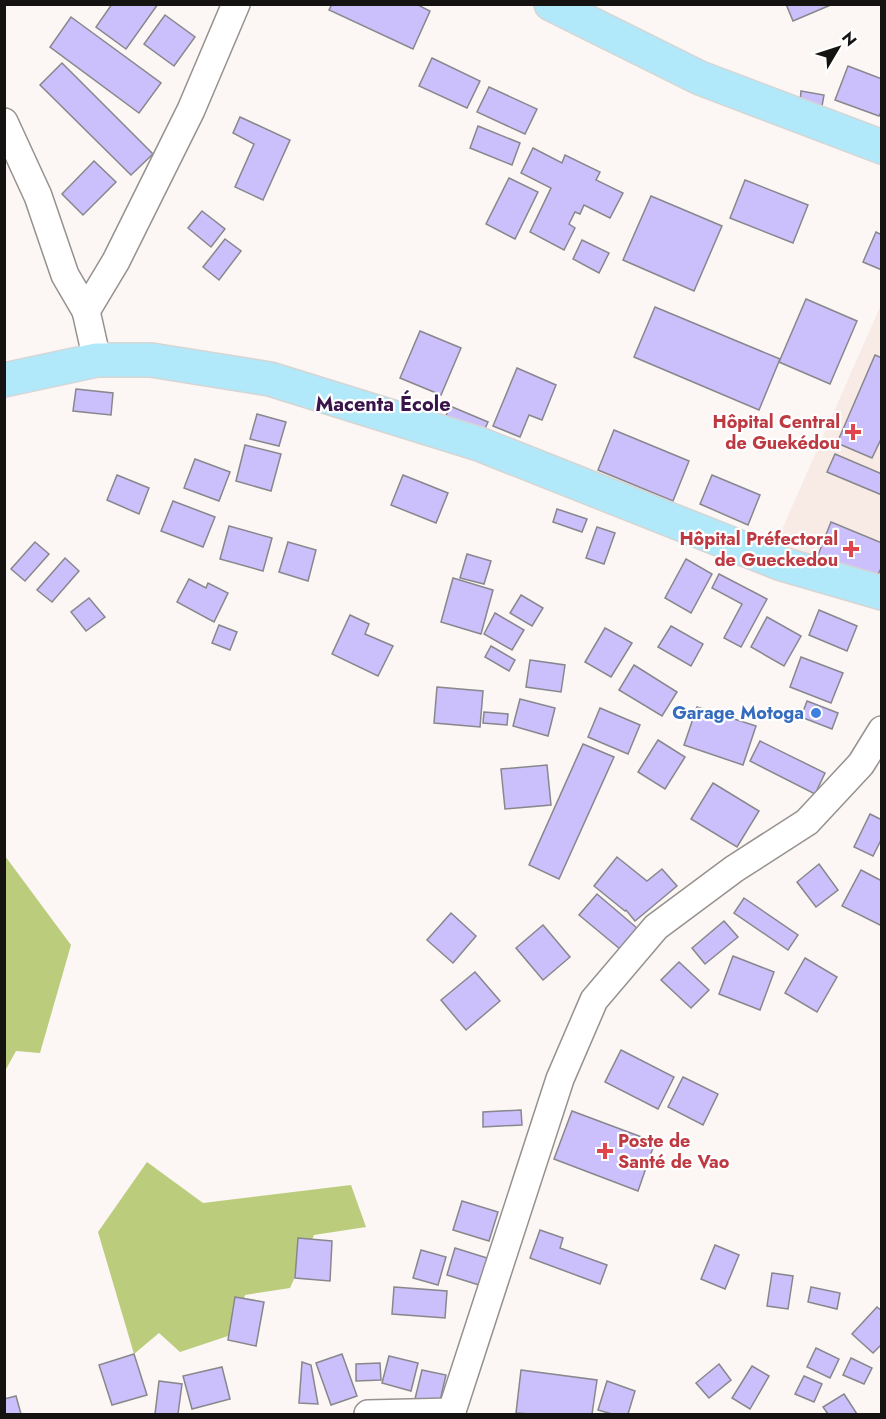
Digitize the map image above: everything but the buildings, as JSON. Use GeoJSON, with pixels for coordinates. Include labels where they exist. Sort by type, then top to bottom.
{"type":"FeatureCollection","features":[{"type":"Feature","properties":{"kind":"main road"},"geometry":{"type":"LineString","coordinates":[[551,4],[700,78],[882,147]]}},
{"type":"Feature","properties":{"kind":"main road"},"geometry":{"type":"LineString","coordinates":[[4,380],[97,360],[151,360],[270,379],[479,444],[782,564],[882,593]]}},
{"type":"Feature","properties":{"kind":"street"},"geometry":{"type":"LineString","coordinates":[[86,311],[116,261],[191,110],[236,4]]}},
{"type":"Feature","properties":{"kind":"street"},"geometry":{"type":"LineString","coordinates":[[4,122],[38,196],[65,275],[86,311],[97,360]]}},
{"type":"Feature","properties":{"kind":"street"},"geometry":{"type":"LineString","coordinates":[[368,1414],[451,1413],[560,1079],[594,1000],[656,927],[734,869],[807,822],[861,764],[882,730]]}},
{"type":"Feature","properties":{"kind":"shaded area","name":"Hôpital Central de Guekédou"},"geometry":{"type":"Polygon","coordinates":[[[881,305],[881,593],[769,559],[881,305]]]}},
{"type":"Feature","properties":{"kind":"green space"},"geometry":{"type":"Polygon","coordinates":[[[5,856],[71,945],[40,1053],[16,1051],[5,1071],[5,856]]]}},
{"type":"Feature","properties":{"kind":"green space"},"geometry":{"type":"Polygon","coordinates":[[[147,1162],[203,1203],[351,1185],[366,1227],[314,1235],[290,1288],[245,1295],[234,1334],[180,1352],[159,1333],[134,1354],[98,1232],[147,1162]]]}},
{"type":"Feature","properties":{"kind":"place","name":"Hôpital Central de Guekédou"},"geometry":{"type":"Point","coordinates":[853,432]}},
{"type":"Feature","properties":{"kind":"place","name":"Hôpital Préfectoral de Gueckedou"},"geometry":{"type":"Point","coordinates":[851,549]}},
{"type":"Feature","properties":{"kind":"place","name":"Garage Motoga"},"geometry":{"type":"Point","coordinates":[816,713]}},
{"type":"Feature","properties":{"kind":"place","name":"Poste de Santé de Vao"},"geometry":{"type":"Point","coordinates":[605,1151]}},
{"type":"Feature","properties":{"kind":"district","name":"Macenta École"},"geometry":{"type":"Point","coordinates":[383,404]}}]}
